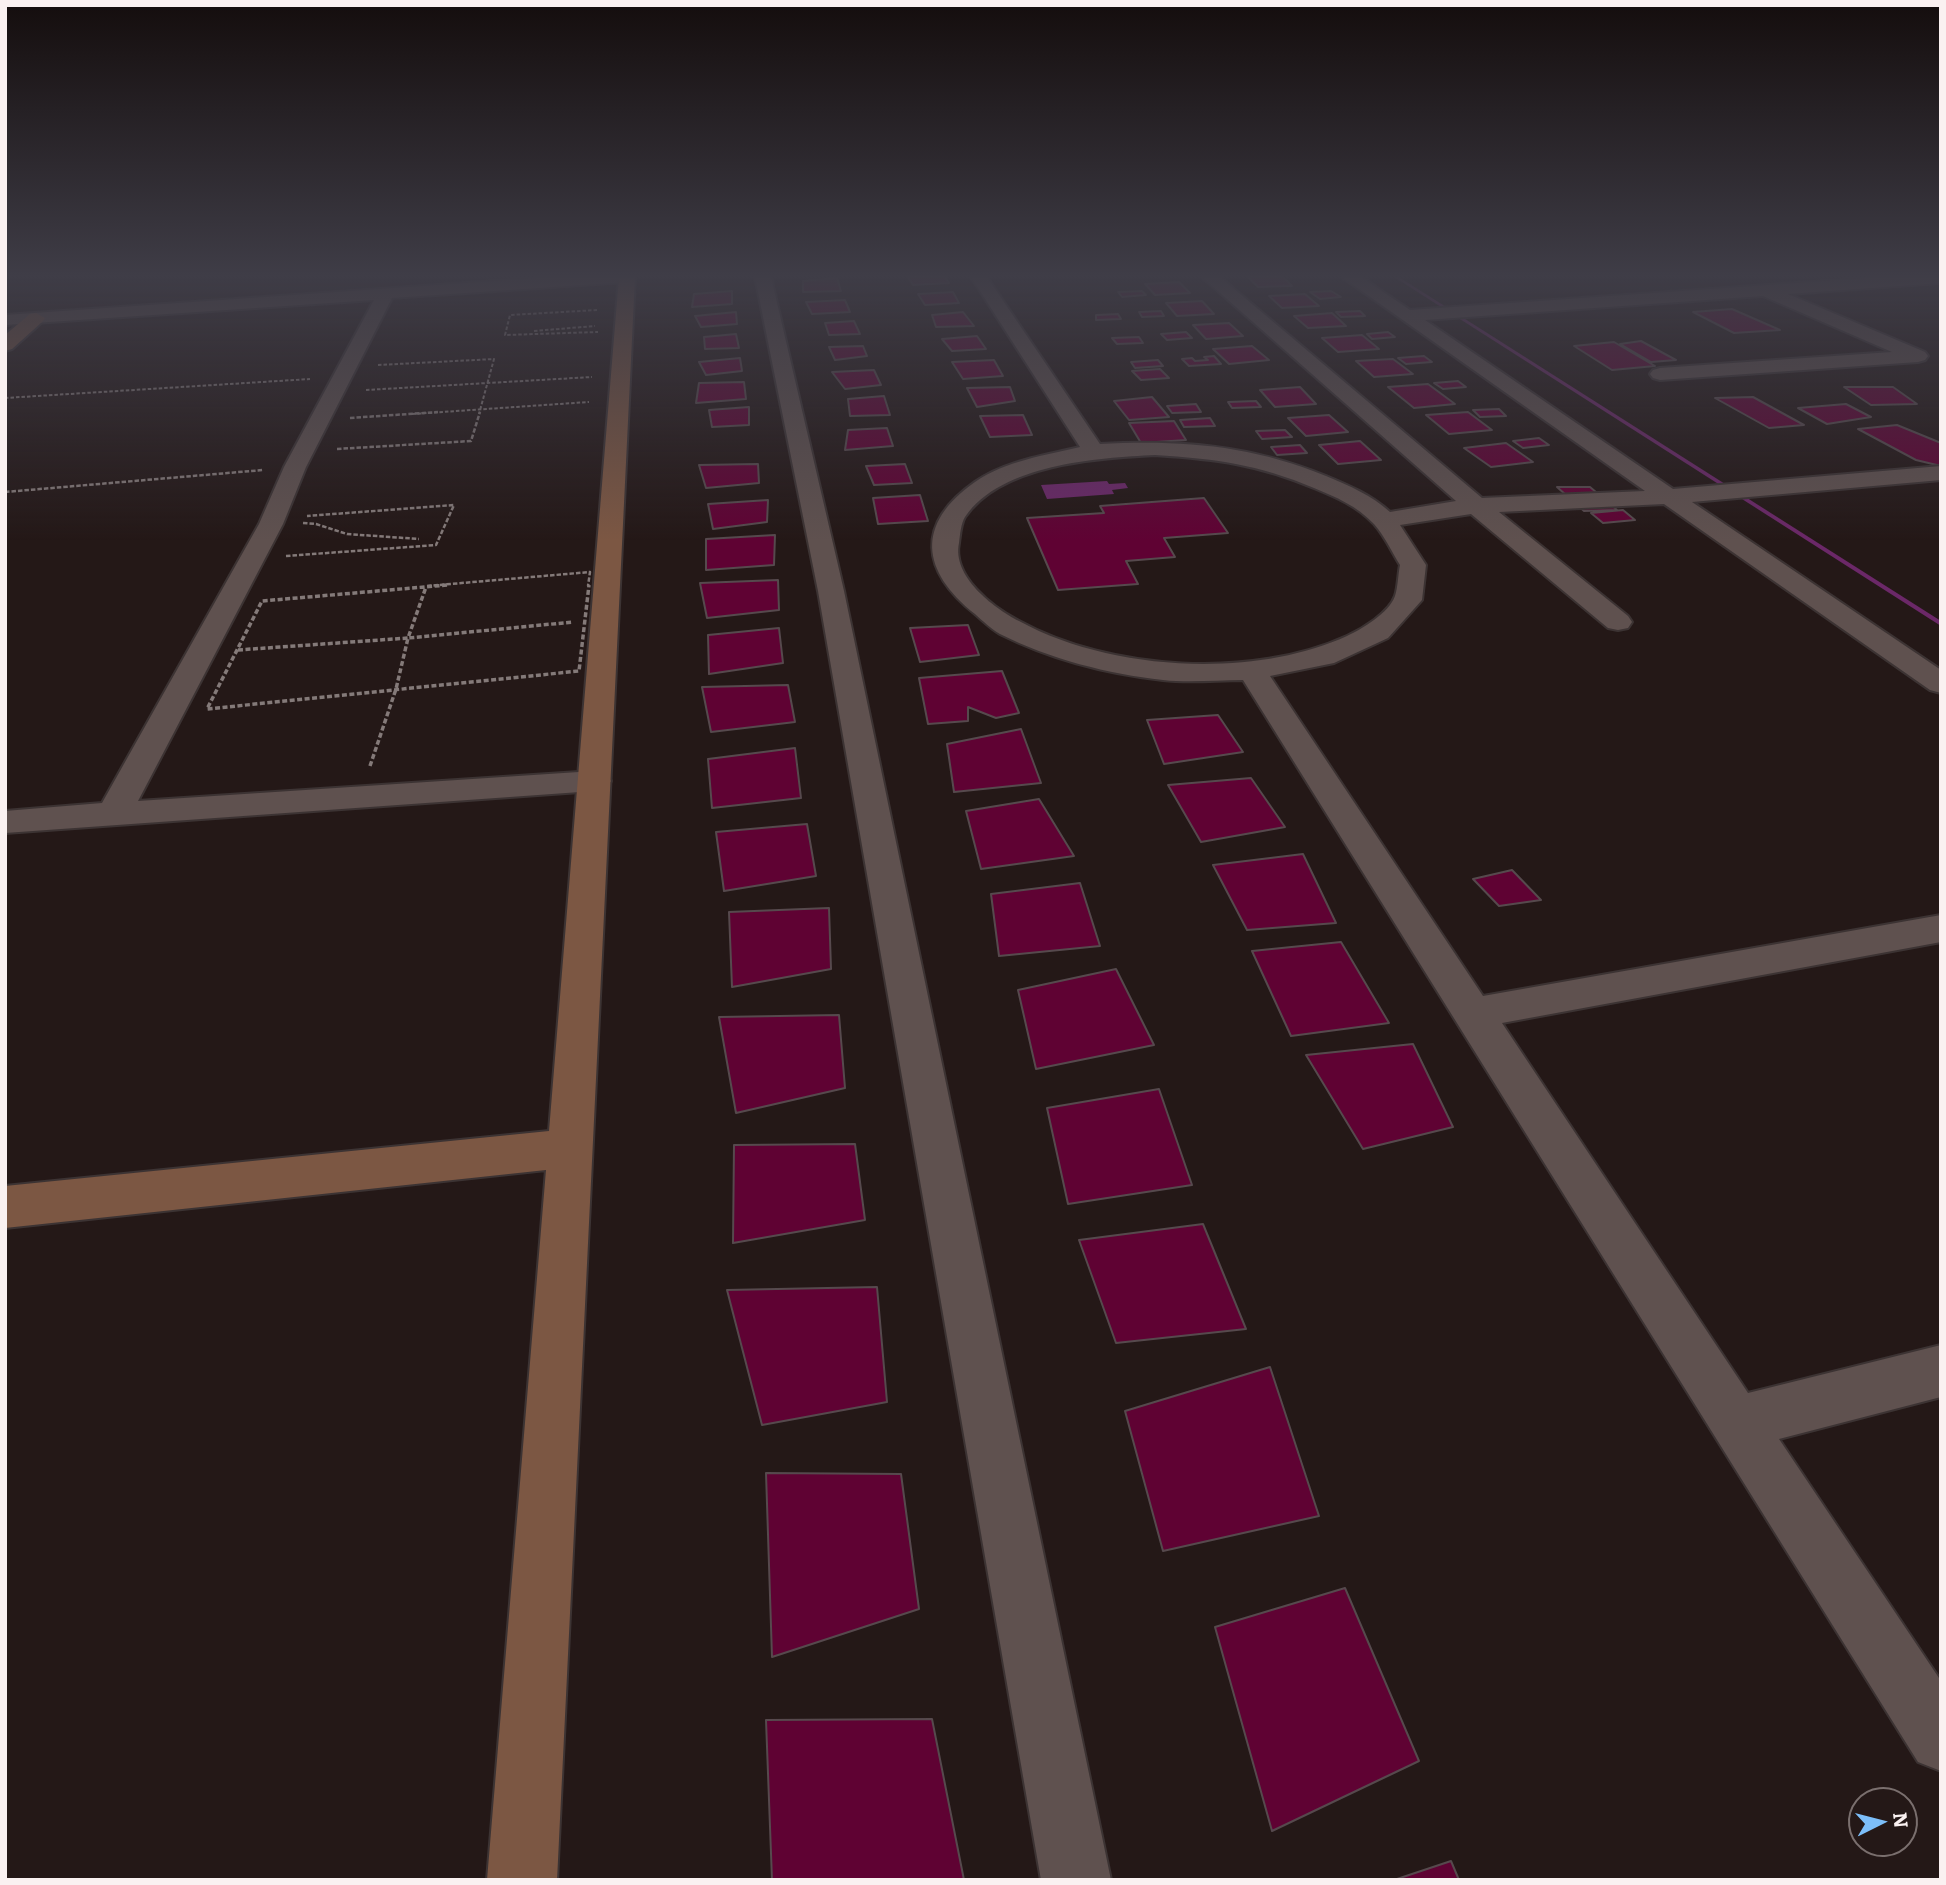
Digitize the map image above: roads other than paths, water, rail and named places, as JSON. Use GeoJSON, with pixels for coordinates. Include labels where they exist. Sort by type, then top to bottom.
{"type":"FeatureCollection","features":[{"type":"Feature","properties":{"kind":"street"},"geometry":{"type":"LineString","coordinates":[[114,813],[287,523],[295,467],[354,384],[361,365]]}},
{"type":"Feature","properties":{"kind":"street"},"geometry":{"type":"LineString","coordinates":[[522,1880],[594,781],[616,365]]}},
{"type":"Feature","properties":{"kind":"street"},"geometry":{"type":"LineString","coordinates":[[782,365],[827,570],[1076,1880]]}},
{"type":"Feature","properties":{"kind":"street"},"geometry":{"type":"LineString","coordinates":[[1037,365],[1094,451]]}},
{"type":"Feature","properties":{"kind":"street"},"geometry":{"type":"LineString","coordinates":[[1312,365],[1456,489],[1618,622]]}},
{"type":"Feature","properties":{"kind":"street"},"geometry":{"type":"LineString","coordinates":[[1479,365],[1939,682]]}},
{"type":"Feature","properties":{"kind":"street"},"geometry":{"type":"LineString","coordinates":[[1660,374],[1818,365]]}},
{"type":"Feature","properties":{"kind":"street"},"geometry":{"type":"LineString","coordinates":[[1155,448],[1217,453],[1278,465],[1349,494],[1385,520],[1413,565],[1408,600],[1378,632],[1324,657],[1252,671],[1164,671],[1077,655],[1008,627],[962,591],[949,572],[944,553],[952,516],[984,486],[1033,464],[1094,451],[1155,448]]}},
{"type":"Feature","properties":{"kind":"street"},"geometry":{"type":"LineString","coordinates":[[1607,476],[1635,473]]}},
{"type":"Feature","properties":{"kind":"street"},"geometry":{"type":"LineString","coordinates":[[1385,520],[1410,514],[1479,507],[1670,497],[1941,473]]}},
{"type":"Feature","properties":{"kind":"street"},"geometry":{"type":"LineString","coordinates":[[1421,491],[1579,479]]}},
{"type":"Feature","properties":{"kind":"street"},"geometry":{"type":"LineString","coordinates":[[1349,494],[1390,492]]}},
{"type":"Feature","properties":{"kind":"street"},"geometry":{"type":"LineString","coordinates":[[1252,671],[1941,1739]]}},
{"type":"Feature","properties":{"kind":"street"},"geometry":{"type":"LineString","coordinates":[[5,822],[594,781]]}},
{"type":"Feature","properties":{"kind":"street"},"geometry":{"type":"LineString","coordinates":[[1473,1013],[1941,928]]}},
{"type":"Feature","properties":{"kind":"street"},"geometry":{"type":"LineString","coordinates":[[5,1208],[570,1148]]}},
{"type":"Feature","properties":{"kind":"street"},"geometry":{"type":"LineString","coordinates":[[1737,1423],[1941,1371]]}},
{"type":"Feature","properties":{"kind":"waterway"},"geometry":{"type":"LineString","coordinates":[[1534,365],[1941,624]]}}]}
